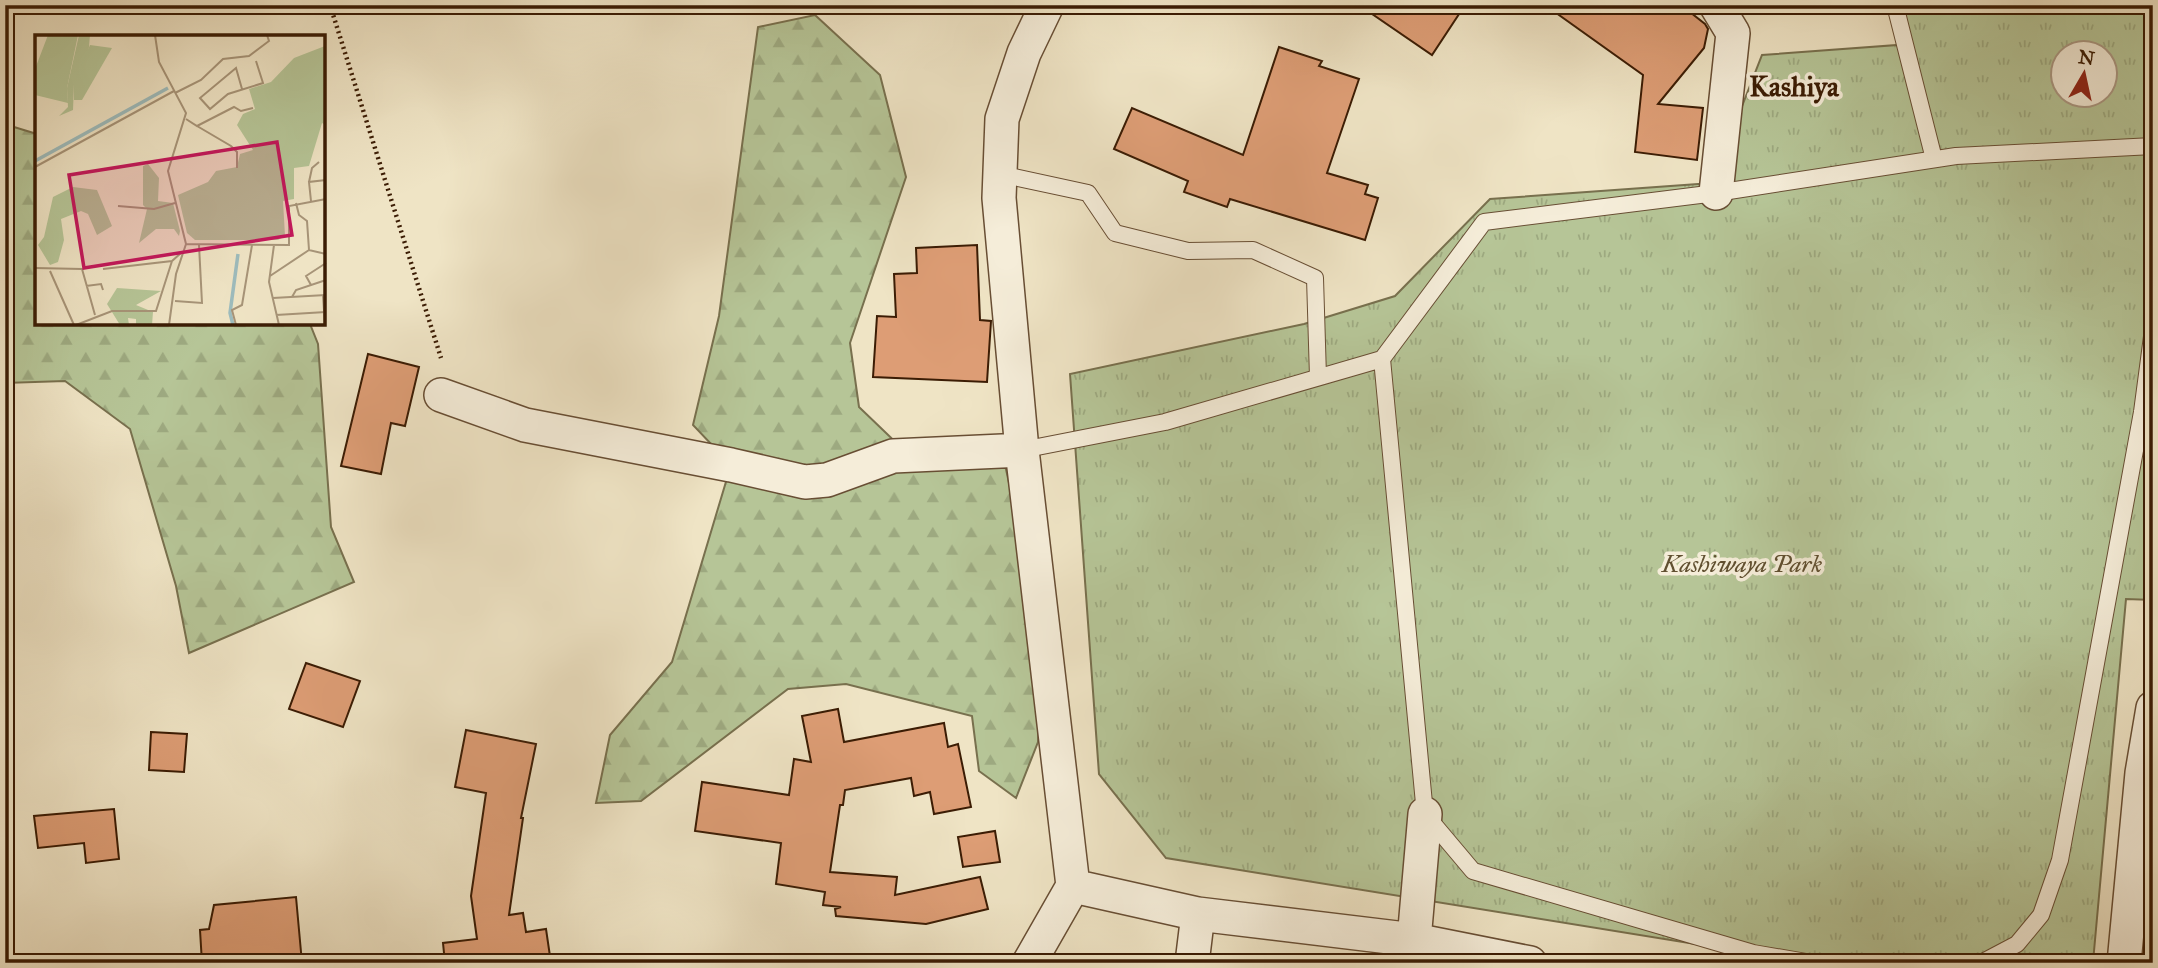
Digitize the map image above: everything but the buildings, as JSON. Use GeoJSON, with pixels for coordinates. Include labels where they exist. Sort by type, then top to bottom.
{"type":"FeatureCollection","features":[{"type":"Feature","properties":{"kind":"street"},"geometry":{"type":"LineString","coordinates":[[1027,957],[1073,886],[1022,450],[999,198],[1002,119],[1024,53],[1047,5]]}},
{"type":"Feature","properties":{"kind":"street"},"geometry":{"type":"LineString","coordinates":[[1716,5],[1733,33],[1716,193]]}},
{"type":"Feature","properties":{"kind":"street"},"geometry":{"type":"LineString","coordinates":[[441,395],[525,425],[805,482],[827,480],[893,456],[1022,450]]}},
{"type":"Feature","properties":{"kind":"street"},"geometry":{"type":"LineString","coordinates":[[2124,963],[2142,773],[2153,708]]}},
{"type":"Feature","properties":{"kind":"street"},"geometry":{"type":"LineString","coordinates":[[1414,940],[1425,814]]}},
{"type":"Feature","properties":{"kind":"street"},"geometry":{"type":"LineString","coordinates":[[1073,886],[1198,914],[1414,940],[1530,963]]}},
{"type":"Feature","properties":{"kind":"street"},"geometry":{"type":"LineString","coordinates":[[1192,963],[1198,914]]}},
{"type":"Feature","properties":{"kind":"lane"},"geometry":{"type":"LineString","coordinates":[[1895,5],[1934,159]]}},
{"type":"Feature","properties":{"kind":"lane"},"geometry":{"type":"LineString","coordinates":[[1022,450],[1165,422],[1382,359],[1484,222],[1716,193],[1956,156],[2153,146]]}},
{"type":"Feature","properties":{"kind":"lane"},"geometry":{"type":"LineString","coordinates":[[1000,174],[1088,193],[1115,233],[1188,250],[1253,250],[1315,278],[1318,377]]}},
{"type":"Feature","properties":{"kind":"lane"},"geometry":{"type":"LineString","coordinates":[[1981,963],[2017,944],[2041,915],[2060,860],[2142,412],[2153,329]]}},
{"type":"Feature","properties":{"kind":"lane"},"geometry":{"type":"LineString","coordinates":[[1382,359],[1425,814],[1473,872],[1753,953],[1812,963]]}},
{"type":"Feature","properties":{"kind":"path"},"geometry":{"type":"LineString","coordinates":[[330,5],[443,364],[441,395]]}},
{"type":"Feature","properties":{"kind":"green space","name":"Kashiwaya Park"},"geometry":{"type":"Polygon","coordinates":[[[1892,5],[2153,5],[2153,600],[2126,599],[2093,962],[1812,963],[1166,858],[1099,774],[1070,374],[1304,324],[1395,296],[1490,199],[1712,183],[1762,55],[1910,44],[1892,5]]]}},
{"type":"Feature","properties":{"kind":"green space"},"geometry":{"type":"Polygon","coordinates":[[[815,15],[880,75],[906,177],[850,343],[859,407],[910,456],[1002,451],[1043,638],[1038,742],[1016,798],[979,771],[972,716],[846,684],[788,689],[641,801],[596,803],[610,735],[672,662],[731,465],[693,425],[719,316],[758,27],[815,15]]]}},
{"type":"Feature","properties":{"kind":"green space"},"geometry":{"type":"Polygon","coordinates":[[[14,127],[35,133],[35,326],[311,326],[318,344],[331,527],[354,582],[189,653],[176,586],[130,429],[65,381],[5,383],[5,130],[14,127]]]}},
{"type":"Feature","properties":{"kind":"district","name":"Kashiya"},"geometry":{"type":"Point","coordinates":[1794,86]}}]}
